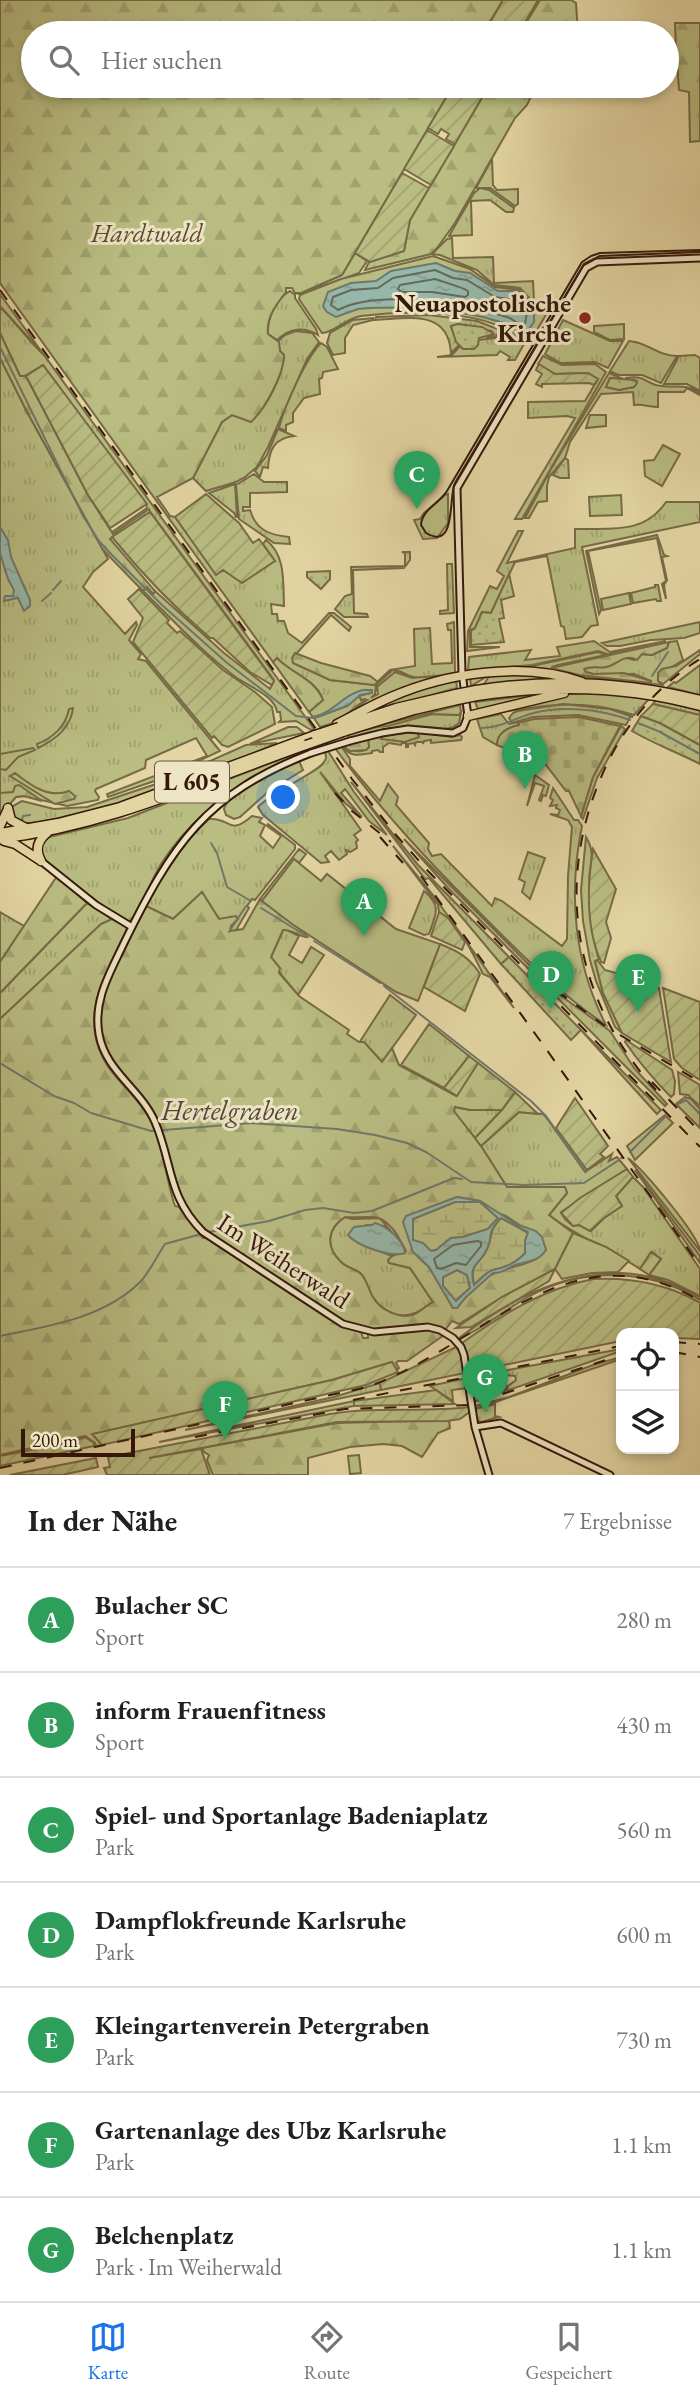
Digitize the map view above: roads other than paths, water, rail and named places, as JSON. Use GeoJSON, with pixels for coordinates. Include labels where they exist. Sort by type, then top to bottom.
{"type":"FeatureCollection","features":[{"type":"Feature","properties":{"kind":"highway"},"geometry":{"type":"LineString","coordinates":[[340,728],[392,696],[462,677],[537,673],[568,677],[581,686]]}},
{"type":"Feature","properties":{"kind":"highway","name":"L 605"},"geometry":{"type":"LineString","coordinates":[[0,840],[48,832],[134,810],[315,735],[456,697],[542,682],[643,694],[700,706]]}},
{"type":"Feature","properties":{"kind":"highway"},"geometry":{"type":"LineString","coordinates":[[468,716],[581,686]]}},
{"type":"Feature","properties":{"kind":"highway","name":"L 605"},"geometry":{"type":"LineString","coordinates":[[581,686],[642,687],[700,699]]}},
{"type":"Feature","properties":{"kind":"highway","name":"L 605"},"geometry":{"type":"LineString","coordinates":[[0,832],[82,818],[137,802],[340,728]]}},
{"type":"Feature","properties":{"kind":"highway"},"geometry":{"type":"LineString","coordinates":[[0,826],[8,808],[13,822],[29,829]]}},
{"type":"Feature","properties":{"kind":"highway"},"geometry":{"type":"LineString","coordinates":[[41,861],[37,847],[48,832]]}},
{"type":"Feature","properties":{"kind":"highway"},"geometry":{"type":"LineString","coordinates":[[0,840],[15,845],[41,861]]}},
{"type":"Feature","properties":{"kind":"street"},"geometry":{"type":"LineString","coordinates":[[468,716],[462,677],[457,491],[586,268],[591,264],[700,258]]}},
{"type":"Feature","properties":{"kind":"street","name":"Im Weiherwald"},"geometry":{"type":"LineString","coordinates":[[468,716],[463,728],[453,733],[394,731],[350,741],[299,758],[238,789],[190,832],[157,878],[102,991],[98,1028],[106,1055],[149,1110],[177,1196],[193,1222],[206,1234],[343,1324],[374,1332],[428,1327],[440,1330],[461,1347],[475,1427],[488,1475]]}},
{"type":"Feature","properties":{"kind":"street"},"geometry":{"type":"LineString","coordinates":[[41,861],[96,905],[132,927]]}},
{"type":"Feature","properties":{"kind":"street"},"geometry":{"type":"LineString","coordinates":[[475,1427],[500,1423],[610,1475]]}},
{"type":"Feature","properties":{"kind":"water"},"geometry":{"type":"Polygon","coordinates":[[[436,263],[455,271],[470,273],[498,291],[520,291],[534,312],[534,322],[527,332],[519,332],[504,323],[483,317],[431,307],[358,309],[336,317],[323,306],[328,292],[351,283],[376,281],[391,271],[436,263]]]}},
{"type":"Feature","properties":{"kind":"water"},"geometry":{"type":"Polygon","coordinates":[[[0,527],[8,540],[11,557],[30,600],[30,606],[24,611],[18,598],[4,601],[5,596],[13,596],[14,590],[0,553],[0,527]]]}},
{"type":"Feature","properties":{"kind":"water"},"geometry":{"type":"Polygon","coordinates":[[[372,690],[372,693],[360,695],[349,705],[313,717],[326,712],[350,695],[372,690]]]}},
{"type":"Feature","properties":{"kind":"water"},"geometry":{"type":"Polygon","coordinates":[[[457,1197],[480,1201],[516,1224],[536,1231],[542,1237],[546,1250],[536,1259],[500,1273],[493,1273],[457,1308],[453,1308],[429,1267],[413,1252],[403,1222],[406,1216],[457,1197]],[[455,1202],[413,1219],[413,1240],[423,1243],[431,1251],[436,1250],[451,1238],[488,1229],[498,1218],[480,1202],[455,1202]],[[501,1218],[487,1249],[474,1268],[474,1285],[488,1272],[510,1264],[525,1253],[528,1232],[501,1218]],[[457,1270],[443,1277],[443,1286],[456,1301],[470,1288],[467,1275],[457,1270]]]}},
{"type":"Feature","properties":{"kind":"water"},"geometry":{"type":"Polygon","coordinates":[[[375,1223],[394,1235],[402,1244],[405,1253],[392,1254],[375,1250],[348,1235],[354,1227],[375,1223]]]}},
{"type":"Feature","properties":{"kind":"waterway"},"geometry":{"type":"LineString","coordinates":[[0,347],[83,516],[99,541],[162,605],[226,662],[296,716],[313,718]]}},
{"type":"Feature","properties":{"kind":"waterway"},"geometry":{"type":"LineString","coordinates":[[53,590],[61,581]]}},
{"type":"Feature","properties":{"kind":"waterway"},"geometry":{"type":"LineString","coordinates":[[42,601],[51,593]]}},
{"type":"Feature","properties":{"kind":"waterway"},"geometry":{"type":"LineString","coordinates":[[652,676],[668,652]]}},
{"type":"Feature","properties":{"kind":"waterway"},"geometry":{"type":"LineString","coordinates":[[482,728],[542,711],[567,709],[606,713],[630,720]]}},
{"type":"Feature","properties":{"kind":"waterway"},"geometry":{"type":"LineString","coordinates":[[638,723],[700,754]]}},
{"type":"Feature","properties":{"kind":"waterway"},"geometry":{"type":"LineString","coordinates":[[22,820],[23,816],[30,815]]}},
{"type":"Feature","properties":{"kind":"waterway"},"geometry":{"type":"LineString","coordinates":[[211,843],[217,853],[227,887],[251,901]]}},
{"type":"Feature","properties":{"kind":"waterway"},"geometry":{"type":"LineString","coordinates":[[229,932],[246,906]]}},
{"type":"Feature","properties":{"kind":"waterway"},"geometry":{"type":"LineString","coordinates":[[261,908],[308,937]]}},
{"type":"Feature","properties":{"kind":"waterway"},"geometry":{"type":"LineString","coordinates":[[314,941],[380,983]]}},
{"type":"Feature","properties":{"kind":"waterway"},"geometry":{"type":"LineString","coordinates":[[384,986],[531,1101],[546,1116],[586,1172]]}},
{"type":"Feature","properties":{"kind":"waterway","name":"Hertelgraben"},"geometry":{"type":"LineString","coordinates":[[0,1063],[54,1096],[91,1113],[151,1131],[252,1123],[337,1129],[375,1135],[407,1143],[426,1152],[471,1182],[524,1185],[584,1183],[619,1160]]}},
{"type":"Feature","properties":{"kind":"waterway"},"geometry":{"type":"LineString","coordinates":[[676,1105],[686,1100],[700,1114]]}},
{"type":"Feature","properties":{"kind":"waterway"},"geometry":{"type":"LineString","coordinates":[[630,1152],[666,1116]]}},
{"type":"Feature","properties":{"kind":"waterway"},"geometry":{"type":"LineString","coordinates":[[209,1232],[269,1221],[305,1210],[323,1208],[354,1213],[372,1211],[454,1178],[462,1179]]}},
{"type":"Feature","properties":{"kind":"waterway"},"geometry":{"type":"LineString","coordinates":[[0,1336],[75,1319],[111,1304],[141,1281],[165,1244],[201,1234]]}},
{"type":"Feature","properties":{"kind":"tram line"},"geometry":{"type":"LineString","coordinates":[[700,250],[600,253],[582,262],[444,496],[424,515],[421,525],[426,533],[436,537],[443,535],[447,529],[455,483],[584,264],[600,256],[700,252]]}},
{"type":"Feature","properties":{"kind":"railway"},"geometry":{"type":"LineString","coordinates":[[0,290],[352,779],[396,835],[428,871],[700,1147]]}},
{"type":"Feature","properties":{"kind":"railway"},"geometry":{"type":"LineString","coordinates":[[656,1090],[628,1056],[607,1019],[591,981],[581,941],[577,900],[579,858],[587,817],[602,775],[620,741],[655,695],[700,659]]}},
{"type":"Feature","properties":{"kind":"railway"},"geometry":{"type":"LineString","coordinates":[[335,793],[352,811],[391,842]]}},
{"type":"Feature","properties":{"kind":"railway"},"geometry":{"type":"LineString","coordinates":[[380,837],[403,863]]}},
{"type":"Feature","properties":{"kind":"railway"},"geometry":{"type":"LineString","coordinates":[[421,876],[700,1266]]}},
{"type":"Feature","properties":{"kind":"railway"},"geometry":{"type":"LineString","coordinates":[[557,991],[605,1026]]}},
{"type":"Feature","properties":{"kind":"railway"},"geometry":{"type":"LineString","coordinates":[[620,1035],[700,1082]]}},
{"type":"Feature","properties":{"kind":"railway"},"geometry":{"type":"LineString","coordinates":[[652,1082],[700,1132]]}},
{"type":"Feature","properties":{"kind":"railway"},"geometry":{"type":"LineString","coordinates":[[0,1468],[367,1387],[409,1369],[528,1300],[568,1283],[609,1276],[653,1281],[700,1301]]}},
{"type":"Feature","properties":{"kind":"railway"},"geometry":{"type":"LineString","coordinates":[[679,1342],[700,1344]]}},
{"type":"Feature","properties":{"kind":"railway"},"geometry":{"type":"LineString","coordinates":[[353,1400],[616,1347]]}},
{"type":"Feature","properties":{"kind":"railway"},"geometry":{"type":"LineString","coordinates":[[679,1353],[700,1357]]}},
{"type":"Feature","properties":{"kind":"railway"},"geometry":{"type":"LineString","coordinates":[[195,1437],[345,1409],[469,1405],[616,1357]]}},
{"type":"Feature","properties":{"kind":"place","name":"Neuapostolische Kirche"},"geometry":{"type":"Point","coordinates":[585,318]}},
{"type":"Feature","properties":{"kind":"place","name":"Spiel- und Sportanlage Badeniaplatz"},"geometry":{"type":"Point","coordinates":[417,509]}},
{"type":"Feature","properties":{"kind":"place","name":"inform Frauenfitness"},"geometry":{"type":"Point","coordinates":[525,789]}},
{"type":"Feature","properties":{"kind":"place","name":"Bulacher SC"},"geometry":{"type":"Point","coordinates":[364,936]}},
{"type":"Feature","properties":{"kind":"place","name":"Dampflokfreunde Karlsruhe"},"geometry":{"type":"Point","coordinates":[551,1009]}},
{"type":"Feature","properties":{"kind":"place","name":"Kleingartenverein Petergraben"},"geometry":{"type":"Point","coordinates":[638,1012]}},
{"type":"Feature","properties":{"kind":"place","name":"Belchenplatz"},"geometry":{"type":"Point","coordinates":[485,1412]}},
{"type":"Feature","properties":{"kind":"place","name":"Gartenanlage des Ubz Karlsruhe"},"geometry":{"type":"Point","coordinates":[225,1439]}},
{"type":"Feature","properties":{"kind":"park label","name":"Hardtwald"},"geometry":{"type":"Point","coordinates":[147,233]}}]}
